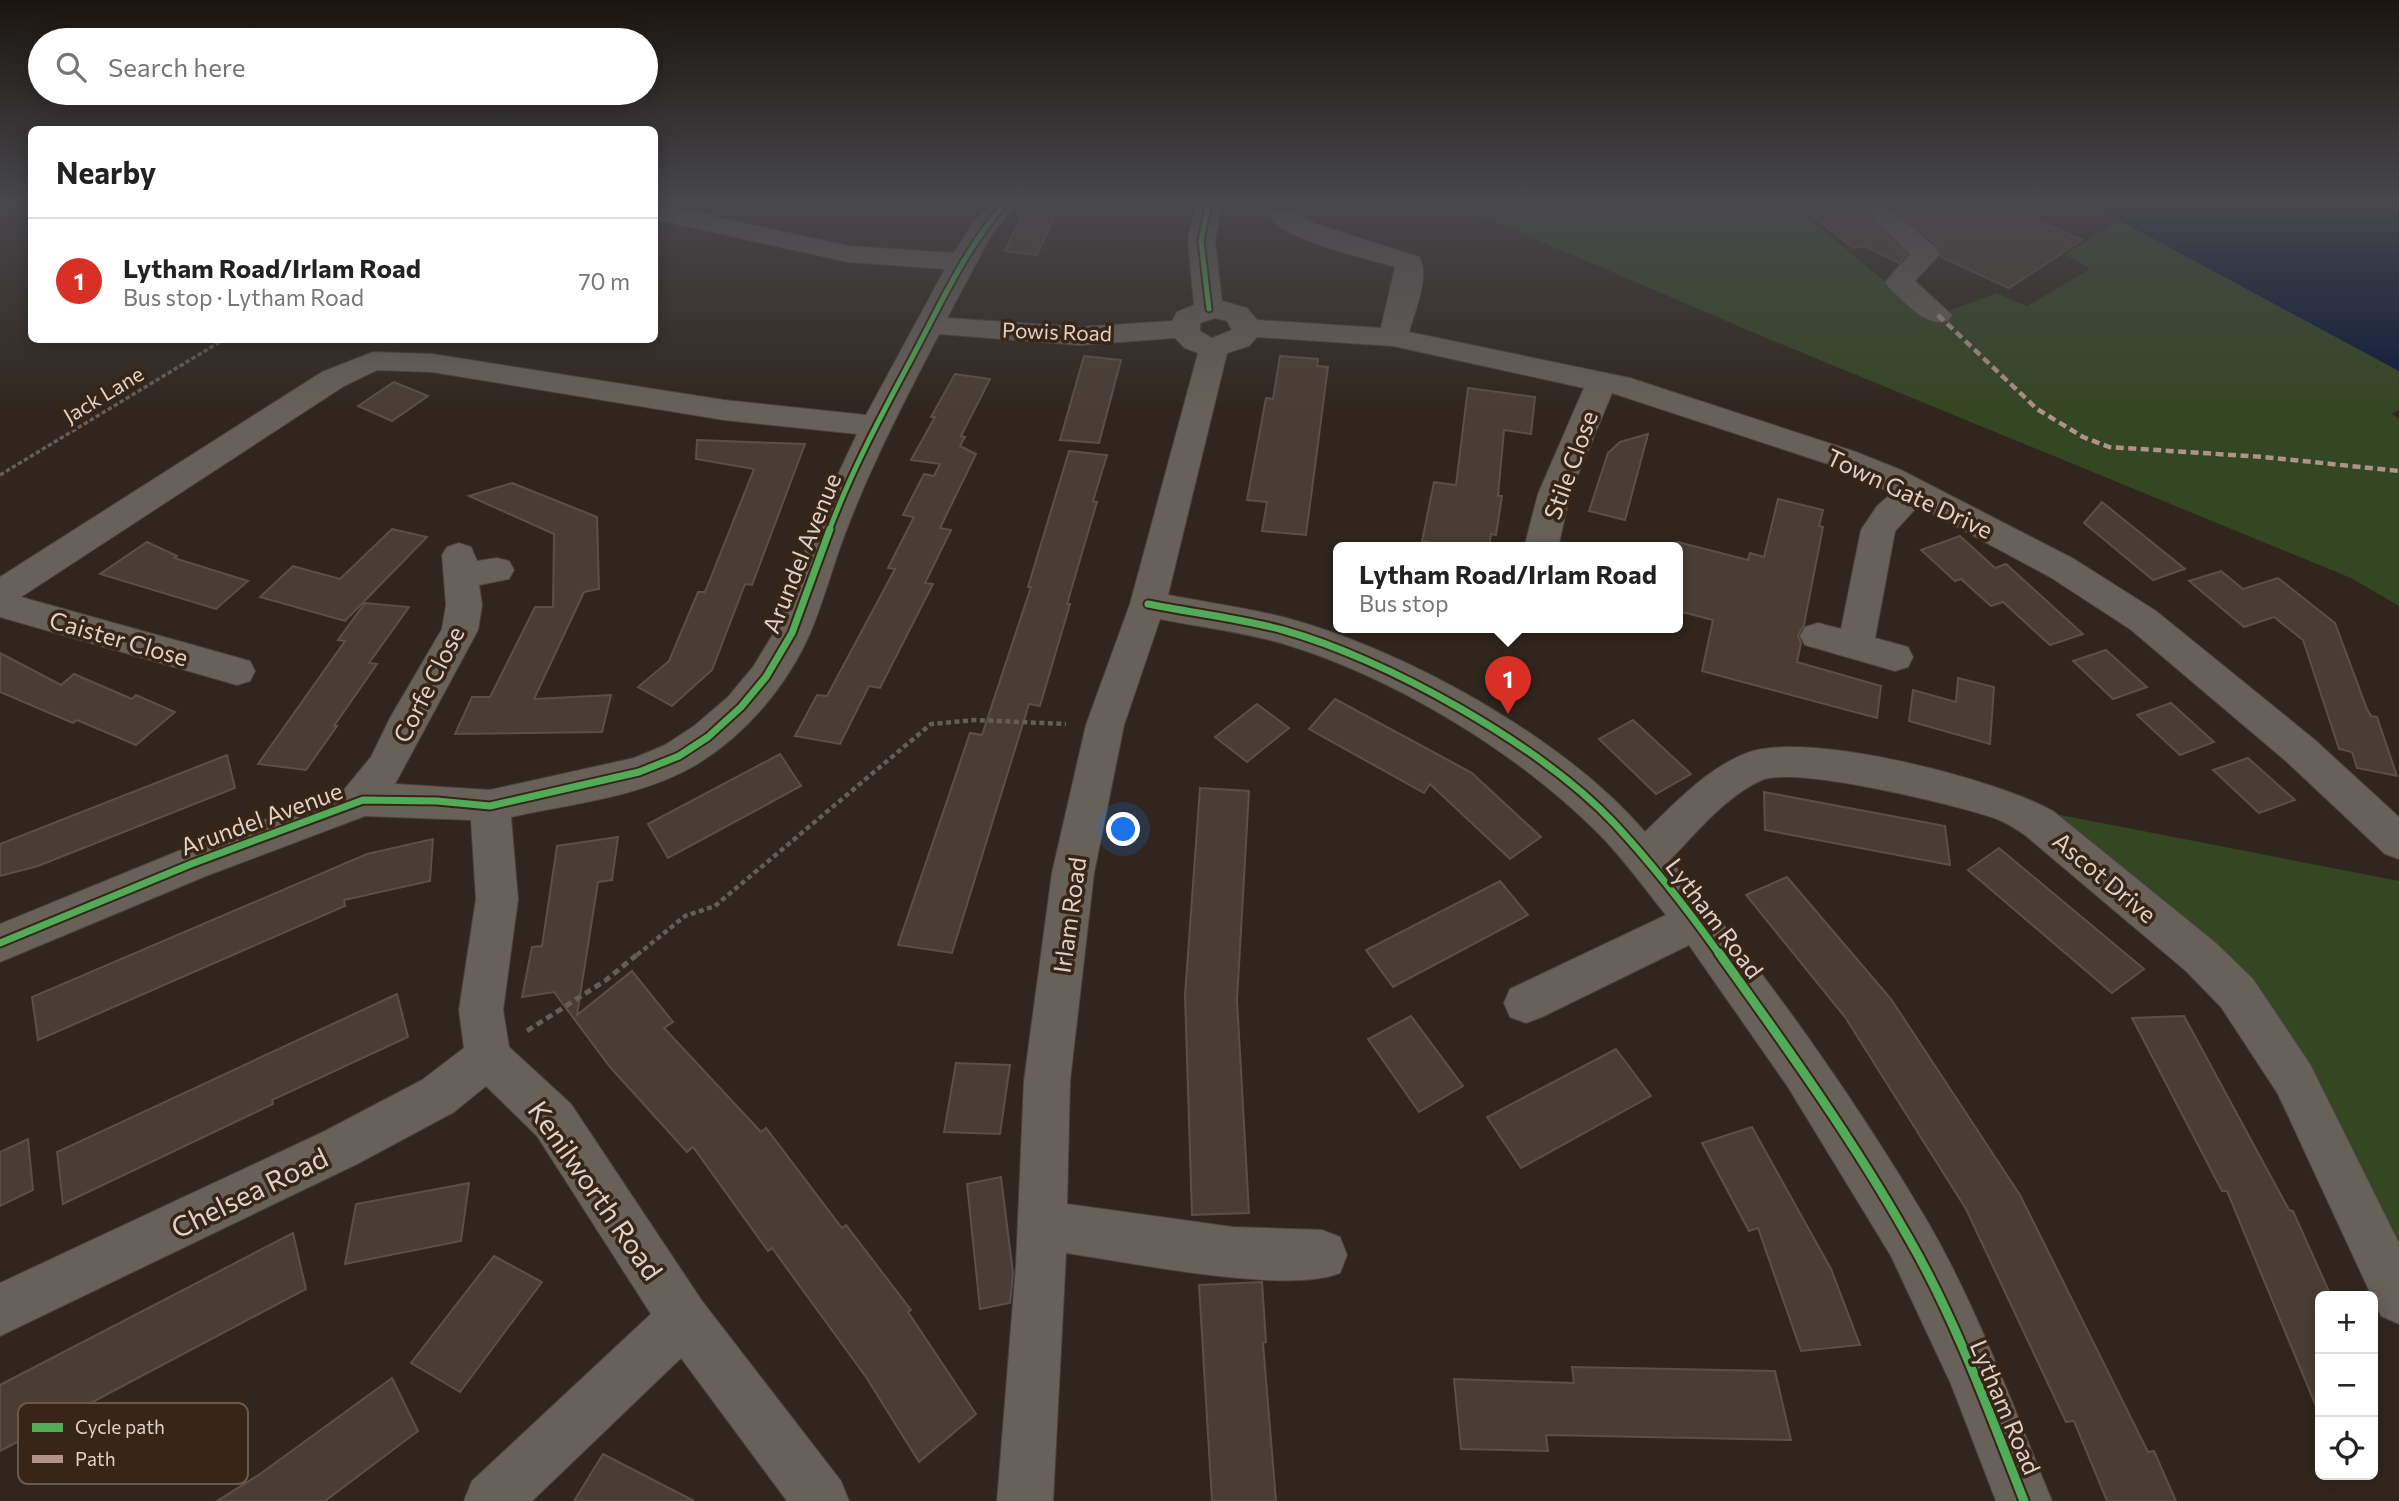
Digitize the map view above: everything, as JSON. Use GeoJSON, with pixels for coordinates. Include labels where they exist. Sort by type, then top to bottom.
{"type":"FeatureCollection","features":[{"type":"Feature","properties":{"kind":"street","name":"Arundel Avenue"},"geometry":{"type":"LineString","coordinates":[[0,943],[191,864],[357,802],[396,799],[490,806],[639,772],[679,756],[708,737],[741,706],[766,677],[792,633],[833,521],[876,426],[957,271]]}},
{"type":"Feature","properties":{"kind":"street"},"geometry":{"type":"LineString","coordinates":[[1206,271],[1209,309]]}},
{"type":"Feature","properties":{"kind":"street"},"geometry":{"type":"LineString","coordinates":[[1393,337],[1409,271]]}},
{"type":"Feature","properties":{"kind":"street"},"geometry":{"type":"LineString","coordinates":[[1910,271],[1899,282],[1938,315]]}},
{"type":"Feature","properties":{"kind":"street"},"geometry":{"type":"LineString","coordinates":[[1209,309],[1236,313],[1247,328],[1233,343],[1214,346],[1196,343],[1184,329],[1187,318],[1209,309]]}},
{"type":"Feature","properties":{"kind":"street","name":"Powis Road"},"geometry":{"type":"LineString","coordinates":[[930,325],[1080,335],[1184,329]]}},
{"type":"Feature","properties":{"kind":"street","name":"Town Gate Drive"},"geometry":{"type":"LineString","coordinates":[[1247,328],[1393,337],[1516,366],[1601,382],[1658,396],[1845,459],[1915,491],[2062,568],[2143,620],[2393,827]]}},
{"type":"Feature","properties":{"kind":"street","name":"Irlam Road"},"geometry":{"type":"LineString","coordinates":[[1025,1501],[1043,1226],[1046,1081],[1073,873],[1105,725],[1148,604],[1214,346]]}},
{"type":"Feature","properties":{"kind":"street"},"geometry":{"type":"LineString","coordinates":[[0,594],[333,379],[373,361],[432,363],[724,410],[876,426]]}},
{"type":"Feature","properties":{"kind":"street","name":"Stile Close"},"geometry":{"type":"LineString","coordinates":[[1543,542],[1555,495],[1601,382]]}},
{"type":"Feature","properties":{"kind":"street"},"geometry":{"type":"LineString","coordinates":[[1856,646],[1878,530],[1889,514],[1915,491]]}},
{"type":"Feature","properties":{"kind":"street","name":"Corfe Close"},"geometry":{"type":"LineString","coordinates":[[357,802],[387,765],[403,728],[460,630],[464,605],[460,565],[497,570]]}},
{"type":"Feature","properties":{"kind":"street","name":"Caister Close"},"geometry":{"type":"LineString","coordinates":[[0,604],[229,658]]}},
{"type":"Feature","properties":{"kind":"street","name":"Lytham Road"},"geometry":{"type":"LineString","coordinates":[[1148,604],[1282,630],[1341,650],[1418,686],[1498,732],[1560,777],[1613,822],[1696,921],[1804,1072],[1909,1238],[1973,1373],[2024,1501]]}},
{"type":"Feature","properties":{"kind":"street"},"geometry":{"type":"LineString","coordinates":[[1818,636],[1895,657]]}},
{"type":"Feature","properties":{"kind":"street","name":"Ascot Drive"},"geometry":{"type":"LineString","coordinates":[[1645,858],[1715,791],[1760,764],[1804,762],[1972,795],[2013,808],[2039,823],[2201,957],[2236,993],[2294,1079],[2399,1298]]}},
{"type":"Feature","properties":{"kind":"street"},"geometry":{"type":"LineString","coordinates":[[488,1057],[481,1010],[497,899],[490,806]]}},
{"type":"Feature","properties":{"kind":"street","name":"Lytham Road"},"geometry":{"type":"LineString","coordinates":[[1526,1003],[1696,921]]}},
{"type":"Feature","properties":{"kind":"street","name":"Chelsea Road"},"geometry":{"type":"LineString","coordinates":[[0,1310],[340,1148],[438,1096],[488,1057]]}},
{"type":"Feature","properties":{"kind":"street","name":"Kenilworth Road"},"geometry":{"type":"LineString","coordinates":[[488,1057],[554,1120],[684,1319],[821,1501]]}},
{"type":"Feature","properties":{"kind":"street"},"geometry":{"type":"LineString","coordinates":[[1043,1226],[1233,1252],[1322,1255]]}},
{"type":"Feature","properties":{"kind":"street"},"geometry":{"type":"LineString","coordinates":[[492,1501],[684,1319]]}},
{"type":"Feature","properties":{"kind":"path"},"geometry":{"type":"LineString","coordinates":[[488,1057],[606,980],[685,916],[715,906],[931,724],[975,720],[1105,725]]}},
{"type":"Feature","properties":{"kind":"green space"},"geometry":{"type":"Polygon","coordinates":[[[1610,271],[1872,271],[1929,318],[1997,293],[2027,306],[2087,271],[2215,271],[2399,371],[2399,410],[2392,414],[2399,419],[2399,606],[2351,578],[1610,271]]]}},
{"type":"Feature","properties":{"kind":"green space"},"geometry":{"type":"Polygon","coordinates":[[[2040,811],[2399,881],[2399,1251],[2254,997],[2040,811]]]}},
{"type":"Feature","properties":{"kind":"water"},"geometry":{"type":"Polygon","coordinates":[[[2213,271],[2399,271],[2399,371],[2213,271]]]}},
{"type":"Feature","properties":{"kind":"building"},"geometry":{"type":"Polygon","coordinates":[[[1972,271],[2035,271],[2009,288],[1972,271]]]}},
{"type":"Feature","properties":{"kind":"building"},"geometry":{"type":"Polygon","coordinates":[[[1084,356],[1121,360],[1099,443],[1060,440],[1084,356]]]}},
{"type":"Feature","properties":{"kind":"building"},"geometry":{"type":"Polygon","coordinates":[[[1280,356],[1318,359],[1317,366],[1328,367],[1306,535],[1262,531],[1267,502],[1247,500],[1266,398],[1273,399],[1280,356]]]}},
{"type":"Feature","properties":{"kind":"building"},"geometry":{"type":"Polygon","coordinates":[[[955,374],[990,379],[961,436],[965,437],[960,446],[976,454],[940,528],[951,530],[925,583],[933,584],[880,688],[869,686],[840,744],[795,736],[817,695],[827,696],[895,569],[888,568],[914,517],[903,515],[924,474],[934,476],[940,464],[911,460],[955,374]]]}},
{"type":"Feature","properties":{"kind":"building"},"geometry":{"type":"Polygon","coordinates":[[[394,382],[428,396],[392,421],[358,406],[394,382]]]}},
{"type":"Feature","properties":{"kind":"building"},"geometry":{"type":"Polygon","coordinates":[[[1468,388],[1535,397],[1531,434],[1504,430],[1498,496],[1502,496],[1496,535],[1491,534],[1490,542],[1422,541],[1434,482],[1456,485],[1468,388]]]}},
{"type":"Feature","properties":{"kind":"building"},"geometry":{"type":"Polygon","coordinates":[[[1648,434],[1625,520],[1589,511],[1608,453],[1620,442],[1648,434]]]}},
{"type":"Feature","properties":{"kind":"building"},"geometry":{"type":"Polygon","coordinates":[[[697,440],[805,444],[752,585],[745,584],[712,670],[672,706],[638,687],[669,661],[698,592],[705,592],[754,469],[696,459],[697,440]]]}},
{"type":"Feature","properties":{"kind":"building"},"geometry":{"type":"Polygon","coordinates":[[[1069,451],[1107,455],[1093,501],[1097,502],[1067,604],[1070,604],[1040,706],[1029,704],[952,953],[898,945],[970,733],[982,735],[1031,587],[1028,587],[1069,451]]]}},
{"type":"Feature","properties":{"kind":"building"},"geometry":{"type":"Polygon","coordinates":[[[512,483],[597,517],[599,589],[584,592],[534,699],[611,695],[602,732],[455,734],[472,697],[490,697],[535,607],[553,607],[554,534],[469,496],[512,483]]]}},
{"type":"Feature","properties":{"kind":"building"},"geometry":{"type":"Polygon","coordinates":[[[1778,499],[1823,510],[1819,526],[1823,527],[1804,625],[1798,635],[1801,643],[1797,662],[1881,686],[1877,718],[1702,671],[1713,620],[1683,612],[1683,543],[1748,560],[1750,553],[1764,557],[1778,499]]]}},
{"type":"Feature","properties":{"kind":"building"},"geometry":{"type":"Polygon","coordinates":[[[2102,502],[2185,569],[2153,580],[2084,523],[2102,502]]]}},
{"type":"Feature","properties":{"kind":"building"},"geometry":{"type":"Polygon","coordinates":[[[392,529],[427,537],[345,621],[260,597],[293,566],[340,579],[392,529]]]}},
{"type":"Feature","properties":{"kind":"building"},"geometry":{"type":"Polygon","coordinates":[[[1960,536],[1995,568],[2006,564],[2083,634],[2050,645],[2003,602],[1991,606],[1961,579],[1955,581],[1921,550],[1960,536]]]}},
{"type":"Feature","properties":{"kind":"building"},"geometry":{"type":"Polygon","coordinates":[[[147,542],[177,556],[174,558],[248,581],[216,609],[100,574],[147,542]]]}},
{"type":"Feature","properties":{"kind":"building"},"geometry":{"type":"Polygon","coordinates":[[[2221,571],[2243,589],[2278,578],[2335,623],[2367,709],[2371,716],[2377,717],[2397,776],[2357,768],[2352,752],[2339,749],[2303,640],[2274,617],[2244,627],[2189,581],[2221,571]]]}},
{"type":"Feature","properties":{"kind":"building"},"geometry":{"type":"Polygon","coordinates":[[[365,603],[409,607],[369,663],[377,664],[334,726],[337,726],[306,770],[258,764],[345,641],[338,640],[365,603]]]}},
{"type":"Feature","properties":{"kind":"building"},"geometry":{"type":"Polygon","coordinates":[[[2106,650],[2147,687],[2113,699],[2073,661],[2106,650]]]}},
{"type":"Feature","properties":{"kind":"building"},"geometry":{"type":"Polygon","coordinates":[[[0,653],[61,685],[74,674],[132,699],[136,695],[175,712],[136,745],[77,720],[73,723],[0,692],[0,653]]]}},
{"type":"Feature","properties":{"kind":"building"},"geometry":{"type":"Polygon","coordinates":[[[1958,678],[1994,687],[1990,744],[1909,721],[1913,690],[1956,702],[1958,678]]]}},
{"type":"Feature","properties":{"kind":"building"},"geometry":{"type":"Polygon","coordinates":[[[1335,699],[1472,773],[1541,837],[1510,859],[1430,784],[1424,793],[1309,729],[1335,699]]]}},
{"type":"Feature","properties":{"kind":"building"},"geometry":{"type":"Polygon","coordinates":[[[2171,703],[2214,742],[2180,755],[2137,715],[2171,703]]]}},
{"type":"Feature","properties":{"kind":"building"},"geometry":{"type":"Polygon","coordinates":[[[1257,704],[1289,728],[1247,762],[1215,737],[1257,704]]]}},
{"type":"Feature","properties":{"kind":"building"},"geometry":{"type":"Polygon","coordinates":[[[1633,720],[1691,774],[1656,794],[1599,739],[1633,720]]]}},
{"type":"Feature","properties":{"kind":"building"},"geometry":{"type":"Polygon","coordinates":[[[780,754],[801,786],[668,858],[648,824],[780,754]]]}},
{"type":"Feature","properties":{"kind":"building"},"geometry":{"type":"Polygon","coordinates":[[[227,755],[235,788],[38,866],[0,876],[0,844],[227,755]]]}},
{"type":"Feature","properties":{"kind":"building"},"geometry":{"type":"Polygon","coordinates":[[[2248,758],[2295,800],[2259,813],[2213,770],[2248,758]]]}},
{"type":"Feature","properties":{"kind":"building"},"geometry":{"type":"Polygon","coordinates":[[[1200,788],[1249,791],[1237,1000],[1249,1213],[1192,1215],[1185,995],[1200,788]]]}},
{"type":"Feature","properties":{"kind":"building"},"geometry":{"type":"Polygon","coordinates":[[[1764,792],[1945,826],[1950,865],[1765,830],[1764,792]]]}},
{"type":"Feature","properties":{"kind":"building"},"geometry":{"type":"Polygon","coordinates":[[[618,837],[612,880],[598,882],[577,1015],[632,971],[673,1022],[664,1028],[761,1132],[766,1128],[842,1228],[846,1225],[911,1310],[908,1312],[976,1414],[919,1462],[866,1377],[772,1248],[768,1251],[693,1147],[687,1152],[610,1067],[554,992],[522,997],[532,947],[542,946],[557,846],[618,837]]]}},
{"type":"Feature","properties":{"kind":"building"},"geometry":{"type":"Polygon","coordinates":[[[433,839],[430,881],[344,900],[345,906],[38,1040],[32,997],[367,854],[433,839]]]}},
{"type":"Feature","properties":{"kind":"building"},"geometry":{"type":"Polygon","coordinates":[[[1999,848],[2144,969],[2112,993],[1968,870],[1999,848]]]}},
{"type":"Feature","properties":{"kind":"building"},"geometry":{"type":"Polygon","coordinates":[[[1787,877],[1891,999],[2020,1195],[2148,1452],[2154,1451],[2176,1501],[2107,1501],[2074,1421],[2066,1422],[1966,1209],[1845,1017],[1746,895],[1787,877]]]}},
{"type":"Feature","properties":{"kind":"building"},"geometry":{"type":"Polygon","coordinates":[[[1500,881],[1528,915],[1393,987],[1366,950],[1500,881]]]}},
{"type":"Feature","properties":{"kind":"building"},"geometry":{"type":"Polygon","coordinates":[[[397,994],[408,1037],[272,1100],[273,1104],[63,1204],[57,1152],[397,994]]]}},
{"type":"Feature","properties":{"kind":"building"},"geometry":{"type":"Polygon","coordinates":[[[1411,1016],[1463,1086],[1419,1112],[1368,1039],[1411,1016]]]}},
{"type":"Feature","properties":{"kind":"building"},"geometry":{"type":"Polygon","coordinates":[[[2184,1016],[2289,1210],[2293,1211],[2329,1291],[2315,1291],[2315,1404],[2227,1191],[2222,1191],[2132,1018],[2184,1016]]]}},
{"type":"Feature","properties":{"kind":"building"},"geometry":{"type":"Polygon","coordinates":[[[1616,1049],[1651,1096],[1521,1168],[1487,1117],[1616,1049]]]}},
{"type":"Feature","properties":{"kind":"building"},"geometry":{"type":"Polygon","coordinates":[[[956,1063],[1010,1065],[1000,1134],[944,1132],[956,1063]]]}},
{"type":"Feature","properties":{"kind":"building"},"geometry":{"type":"Polygon","coordinates":[[[1752,1127],[1831,1269],[1860,1345],[1801,1351],[1758,1228],[1749,1231],[1702,1143],[1752,1127]]]}},
{"type":"Feature","properties":{"kind":"building"},"geometry":{"type":"Polygon","coordinates":[[[28,1139],[33,1190],[0,1206],[0,1152],[28,1139]]]}},
{"type":"Feature","properties":{"kind":"building"},"geometry":{"type":"Polygon","coordinates":[[[1001,1177],[1013,1273],[1010,1303],[980,1309],[967,1184],[1001,1177]]]}},
{"type":"Feature","properties":{"kind":"building"},"geometry":{"type":"Polygon","coordinates":[[[469,1183],[461,1241],[345,1264],[356,1204],[469,1183]]]}},
{"type":"Feature","properties":{"kind":"building"},"geometry":{"type":"Polygon","coordinates":[[[293,1233],[306,1289],[91,1403],[18,1403],[18,1441],[0,1451],[0,1385],[293,1233]]]}},
{"type":"Feature","properties":{"kind":"building"},"geometry":{"type":"Polygon","coordinates":[[[494,1256],[542,1282],[460,1392],[411,1363],[494,1256]]]}},
{"type":"Feature","properties":{"kind":"building"},"geometry":{"type":"Polygon","coordinates":[[[1262,1282],[1266,1342],[1263,1343],[1276,1501],[1212,1501],[1199,1285],[1262,1282]]]}},
{"type":"Feature","properties":{"kind":"building"},"geometry":{"type":"Polygon","coordinates":[[[1572,1367],[1775,1371],[1791,1440],[1546,1435],[1548,1451],[1461,1449],[1454,1379],[1574,1383],[1572,1367]]]}},
{"type":"Feature","properties":{"kind":"building"},"geometry":{"type":"Polygon","coordinates":[[[392,1378],[418,1431],[325,1501],[217,1501],[260,1474],[392,1378]]]}},
{"type":"Feature","properties":{"kind":"building"},"geometry":{"type":"Polygon","coordinates":[[[603,1454],[694,1501],[574,1501],[603,1454]]]}},
{"type":"Feature","properties":{"kind":"marked path"},"geometry":{"type":"LineString","coordinates":[[1938,315],[2016,392],[2037,409],[2060,425],[2109,447],[2264,457],[2399,471]]}},
{"type":"Feature","properties":{"kind":"cycle path"},"geometry":{"type":"LineString","coordinates":[[0,943],[191,864],[363,800],[437,801],[490,806],[639,772],[679,756],[708,737],[741,707],[766,677],[792,633],[833,521],[876,426],[957,271]]}},
{"type":"Feature","properties":{"kind":"cycle path"},"geometry":{"type":"LineString","coordinates":[[1204,271],[1209,309]]}},
{"type":"Feature","properties":{"kind":"cycle path"},"geometry":{"type":"LineString","coordinates":[[1148,604],[1282,630],[1341,650],[1418,686],[1498,732],[1560,777],[1613,822],[1696,921],[1804,1072],[1909,1238],[1973,1372],[2024,1501]]}},
{"type":"Feature","properties":{"kind":"place","name":"Lytham Road/Irlam Road"},"geometry":{"type":"Point","coordinates":[1508,714]}}]}
